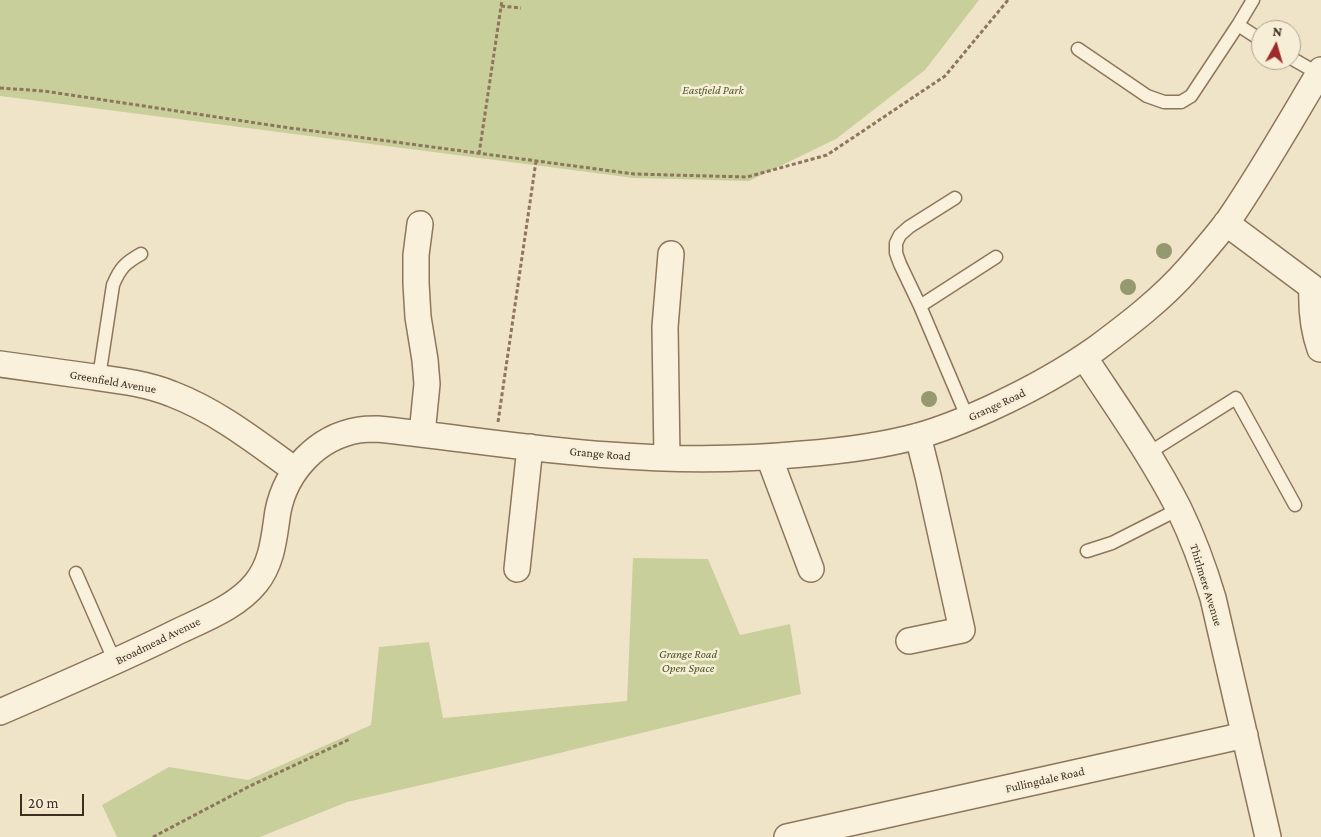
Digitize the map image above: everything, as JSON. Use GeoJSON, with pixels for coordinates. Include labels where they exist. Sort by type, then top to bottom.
{"type":"FeatureCollection","features":[{"type":"Feature","properties":{"kind":"street","name":"Grange Road"},"geometry":{"type":"LineString","coordinates":[[276,529],[282,494],[295,470],[307,456],[322,445],[339,436],[358,430],[378,429],[608,455],[710,459],[769,457],[855,448],[918,436],[968,419],[1048,380],[1084,357],[1148,308],[1187,270],[1226,223],[1320,72]]}},
{"type":"Feature","properties":{"kind":"street"},"geometry":{"type":"LineString","coordinates":[[1226,223],[1316,284],[1311,306],[1315,336],[1320,349]]}},
{"type":"Feature","properties":{"kind":"street"},"geometry":{"type":"LineString","coordinates":[[420,224],[416,255],[416,283],[418,317],[427,384],[422,434]]}},
{"type":"Feature","properties":{"kind":"street"},"geometry":{"type":"LineString","coordinates":[[667,458],[665,327],[671,254]]}},
{"type":"Feature","properties":{"kind":"street","name":"Thirlmere Avenue"},"geometry":{"type":"LineString","coordinates":[[1084,357],[1119,409],[1179,509],[1203,566],[1213,598],[1268,837]]}},
{"type":"Feature","properties":{"kind":"street","name":"Greenfield Avenue"},"geometry":{"type":"LineString","coordinates":[[0,364],[133,382],[155,388],[192,402],[224,420],[295,470]]}},
{"type":"Feature","properties":{"kind":"street"},"geometry":{"type":"LineString","coordinates":[[909,641],[962,630],[918,436]]}},
{"type":"Feature","properties":{"kind":"street"},"geometry":{"type":"LineString","coordinates":[[517,569],[530,447]]}},
{"type":"Feature","properties":{"kind":"street"},"geometry":{"type":"LineString","coordinates":[[769,457],[812,569]]}},
{"type":"Feature","properties":{"kind":"street","name":"Broadmead Avenue"},"geometry":{"type":"LineString","coordinates":[[0,712],[116,662],[218,612],[247,592],[256,582],[269,560],[274,545],[276,529]]}},
{"type":"Feature","properties":{"kind":"street","name":"Fullingdale Road"},"geometry":{"type":"LineString","coordinates":[[787,837],[847,831],[1244,735]]}},
{"type":"Feature","properties":{"kind":"lane"},"geometry":{"type":"LineString","coordinates":[[1078,49],[1147,96],[1164,102],[1181,102],[1191,96],[1238,26],[1253,0]]}},
{"type":"Feature","properties":{"kind":"lane"},"geometry":{"type":"LineString","coordinates":[[1238,26],[1251,34]]}},
{"type":"Feature","properties":{"kind":"lane"},"geometry":{"type":"LineString","coordinates":[[1301,63],[1320,72]]}},
{"type":"Feature","properties":{"kind":"lane"},"geometry":{"type":"LineString","coordinates":[[956,198],[909,227],[900,235],[896,243],[896,253],[968,419]]}},
{"type":"Feature","properties":{"kind":"lane"},"geometry":{"type":"LineString","coordinates":[[99,378],[113,285],[119,271],[128,262],[141,254]]}},
{"type":"Feature","properties":{"kind":"lane"},"geometry":{"type":"LineString","coordinates":[[920,306],[996,257]]}},
{"type":"Feature","properties":{"kind":"lane"},"geometry":{"type":"LineString","coordinates":[[1147,454],[1236,398],[1294,505]]}},
{"type":"Feature","properties":{"kind":"lane"},"geometry":{"type":"LineString","coordinates":[[1087,551],[1112,542],[1179,509]]}},
{"type":"Feature","properties":{"kind":"lane"},"geometry":{"type":"LineString","coordinates":[[76,572],[116,662]]}},
{"type":"Feature","properties":{"kind":"path"},"geometry":{"type":"LineString","coordinates":[[479,154],[502,0]]}},
{"type":"Feature","properties":{"kind":"path"},"geometry":{"type":"LineString","coordinates":[[0,88],[44,91],[283,127],[634,174],[747,177],[827,155],[945,76],[1008,0]]}},
{"type":"Feature","properties":{"kind":"path"},"geometry":{"type":"LineString","coordinates":[[501,6],[521,8]]}},
{"type":"Feature","properties":{"kind":"path"},"geometry":{"type":"LineString","coordinates":[[495,443],[536,161]]}},
{"type":"Feature","properties":{"kind":"path"},"geometry":{"type":"LineString","coordinates":[[153,837],[248,787],[350,739]]}},
{"type":"Feature","properties":{"kind":"green space","name":"Eastfield Park"},"geometry":{"type":"Polygon","coordinates":[[[0,0],[979,0],[925,70],[836,139],[749,181],[634,178],[0,96],[0,0]]]}},
{"type":"Feature","properties":{"kind":"green space","name":"Grange Road Open Space"},"geometry":{"type":"Polygon","coordinates":[[[633,558],[708,559],[740,635],[790,624],[801,694],[535,759],[347,802],[260,837],[117,837],[102,805],[169,767],[248,780],[371,725],[379,647],[429,642],[443,718],[627,701],[633,558]]]}}]}
